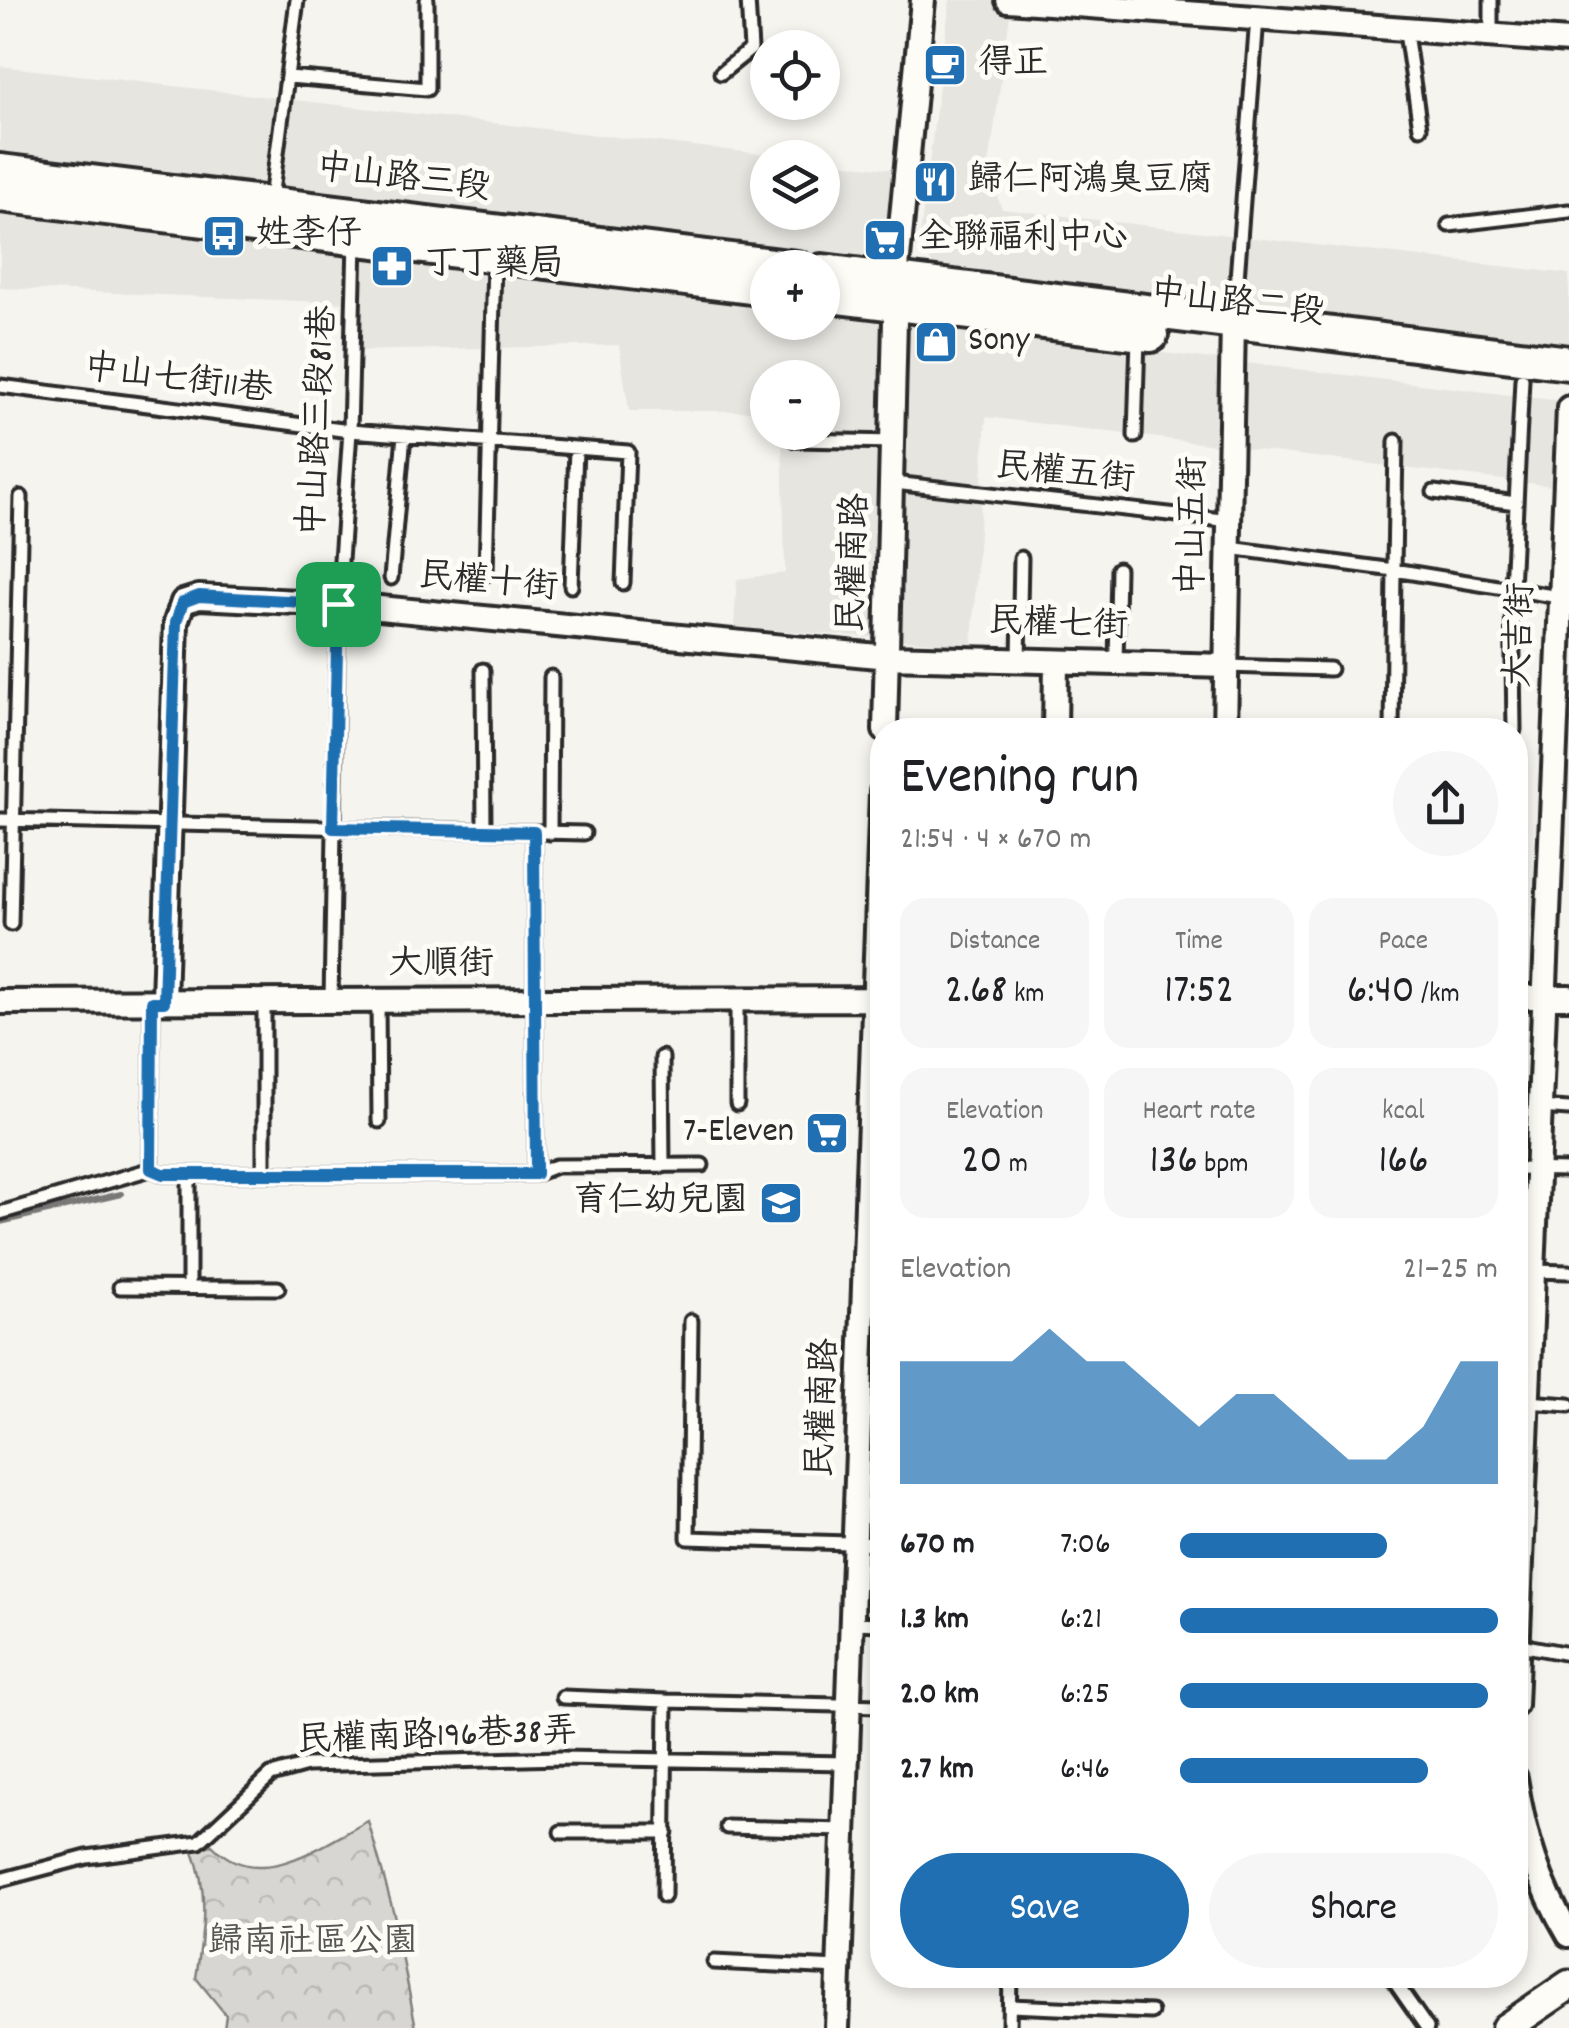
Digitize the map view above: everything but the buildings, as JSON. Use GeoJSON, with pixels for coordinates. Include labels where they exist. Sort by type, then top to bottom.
{"type":"FeatureCollection","features":[{"type":"Feature","properties":{"kind":"main road","name":"中山路三段"},"geometry":{"type":"LineString","coordinates":[[0,171],[750,262]]}},
{"type":"Feature","properties":{"kind":"main road","name":"中山路三段"},"geometry":{"type":"LineString","coordinates":[[0,195],[750,287]]}},
{"type":"Feature","properties":{"kind":"main road"},"geometry":{"type":"LineString","coordinates":[[840,275],[896,292]]}},
{"type":"Feature","properties":{"kind":"main road"},"geometry":{"type":"LineString","coordinates":[[840,294],[896,292]]}},
{"type":"Feature","properties":{"kind":"main road","name":"中山路二段"},"geometry":{"type":"LineString","coordinates":[[896,292],[1138,333],[1233,334],[1569,363]]}},
{"type":"Feature","properties":{"kind":"main road","name":"中山路二段"},"geometry":{"type":"LineString","coordinates":[[896,292],[1233,334],[1569,384]]}},
{"type":"Feature","properties":{"kind":"street","name":"民權南路"},"geometry":{"type":"LineString","coordinates":[[885,718],[896,442],[896,292],[922,0]]}},
{"type":"Feature","properties":{"kind":"street"},"geometry":{"type":"LineString","coordinates":[[1008,0],[1153,4],[1569,41]]}},
{"type":"Feature","properties":{"kind":"street","name":"中山五街"},"geometry":{"type":"LineString","coordinates":[[1225,718],[1233,334]]}},
{"type":"Feature","properties":{"kind":"street","name":"大吉街"},"geometry":{"type":"LineString","coordinates":[[1528,1160],[1538,1107],[1569,408]]}},
{"type":"Feature","properties":{"kind":"street","name":"民權十街"},"geometry":{"type":"LineString","coordinates":[[158,1002],[176,622],[183,602],[199,596],[338,604],[888,656]]}},
{"type":"Feature","properties":{"kind":"street","name":"民權七街"},"geometry":{"type":"LineString","coordinates":[[888,656],[1227,666]]}},
{"type":"Feature","properties":{"kind":"street"},"geometry":{"type":"LineString","coordinates":[[1055,718],[1056,662]]}},
{"type":"Feature","properties":{"kind":"street"},"geometry":{"type":"LineString","coordinates":[[1528,997],[1569,997]]}},
{"type":"Feature","properties":{"kind":"street","name":"大順街"},"geometry":{"type":"LineString","coordinates":[[0,1002],[870,999]]}},
{"type":"Feature","properties":{"kind":"street","name":"民權南路"},"geometry":{"type":"LineString","coordinates":[[837,2028],[855,1543],[870,1328]]}},
{"type":"Feature","properties":{"kind":"street"},"geometry":{"type":"LineString","coordinates":[[1528,1839],[1545,1895],[1569,1935]]}},
{"type":"Feature","properties":{"kind":"street"},"geometry":{"type":"LineString","coordinates":[[1506,2028],[1569,1985]]}},
{"type":"Feature","properties":{"kind":"lane"},"geometry":{"type":"LineString","coordinates":[[270,204],[298,0]]}},
{"type":"Feature","properties":{"kind":"lane"},"geometry":{"type":"LineString","coordinates":[[289,77],[427,89],[427,0]]}},
{"type":"Feature","properties":{"kind":"lane"},"geometry":{"type":"LineString","coordinates":[[721,74],[750,49],[748,0]]}},
{"type":"Feature","properties":{"kind":"lane"},"geometry":{"type":"LineString","coordinates":[[1491,0],[1491,32]]}},
{"type":"Feature","properties":{"kind":"lane"},"geometry":{"type":"LineString","coordinates":[[1233,334],[1257,15]]}},
{"type":"Feature","properties":{"kind":"lane"},"geometry":{"type":"LineString","coordinates":[[1405,26],[1420,128]]}},
{"type":"Feature","properties":{"kind":"lane"},"geometry":{"type":"LineString","coordinates":[[1448,226],[1569,211]]}},
{"type":"Feature","properties":{"kind":"lane","name":"中山路三段81巷"},"geometry":{"type":"LineString","coordinates":[[330,1001],[338,604],[350,431],[355,239]]}},
{"type":"Feature","properties":{"kind":"lane"},"geometry":{"type":"LineString","coordinates":[[486,574],[494,257]]}},
{"type":"Feature","properties":{"kind":"lane"},"geometry":{"type":"LineString","coordinates":[[1135,436],[1138,333]]}},
{"type":"Feature","properties":{"kind":"lane"},"geometry":{"type":"LineString","coordinates":[[1514,718],[1512,588],[1522,379]]}},
{"type":"Feature","properties":{"kind":"lane","name":"中山七街11巷"},"geometry":{"type":"LineString","coordinates":[[0,386],[350,431],[628,452],[623,582]]}},
{"type":"Feature","properties":{"kind":"lane"},"geometry":{"type":"LineString","coordinates":[[392,578],[404,435]]}},
{"type":"Feature","properties":{"kind":"lane"},"geometry":{"type":"LineString","coordinates":[[840,441],[896,442]]}},
{"type":"Feature","properties":{"kind":"lane"},"geometry":{"type":"LineString","coordinates":[[1392,718],[1396,441]]}},
{"type":"Feature","properties":{"kind":"lane"},"geometry":{"type":"LineString","coordinates":[[571,586],[576,449]]}},
{"type":"Feature","properties":{"kind":"lane","name":"民權五街"},"geometry":{"type":"LineString","coordinates":[[894,483],[1231,521]]}},
{"type":"Feature","properties":{"kind":"lane"},"geometry":{"type":"LineString","coordinates":[[1434,492],[1516,503]]}},
{"type":"Feature","properties":{"kind":"lane"},"geometry":{"type":"LineString","coordinates":[[12,924],[6,820],[21,497]]}},
{"type":"Feature","properties":{"kind":"lane"},"geometry":{"type":"LineString","coordinates":[[1230,548],[1559,596]]}},
{"type":"Feature","properties":{"kind":"lane"},"geometry":{"type":"LineString","coordinates":[[1019,660],[1021,558]]}},
{"type":"Feature","properties":{"kind":"lane"},"geometry":{"type":"LineString","coordinates":[[1116,663],[1118,568]]}},
{"type":"Feature","properties":{"kind":"lane"},"geometry":{"type":"LineString","coordinates":[[1227,666],[1330,669]]}},
{"type":"Feature","properties":{"kind":"lane"},"geometry":{"type":"LineString","coordinates":[[483,670],[484,831]]}},
{"type":"Feature","properties":{"kind":"lane"},"geometry":{"type":"LineString","coordinates":[[550,832],[551,677]]}},
{"type":"Feature","properties":{"kind":"lane"},"geometry":{"type":"LineString","coordinates":[[6,820],[584,833]]}},
{"type":"Feature","properties":{"kind":"lane"},"geometry":{"type":"LineString","coordinates":[[534,832],[536,1174]]}},
{"type":"Feature","properties":{"kind":"lane"},"geometry":{"type":"LineString","coordinates":[[737,999],[737,1104]]}},
{"type":"Feature","properties":{"kind":"lane"},"geometry":{"type":"LineString","coordinates":[[264,1001],[264,1174]]}},
{"type":"Feature","properties":{"kind":"lane"},"geometry":{"type":"LineString","coordinates":[[378,1001],[379,1121]]}},
{"type":"Feature","properties":{"kind":"lane"},"geometry":{"type":"LineString","coordinates":[[151,1169],[158,1002]]}},
{"type":"Feature","properties":{"kind":"lane"},"geometry":{"type":"LineString","coordinates":[[662,1057],[663,1166]]}},
{"type":"Feature","properties":{"kind":"lane"},"geometry":{"type":"LineString","coordinates":[[1538,1107],[1569,1109]]}},
{"type":"Feature","properties":{"kind":"lane"},"geometry":{"type":"LineString","coordinates":[[0,1213],[151,1169],[190,1174],[536,1174],[556,1166],[702,1166]]}},
{"type":"Feature","properties":{"kind":"lane"},"geometry":{"type":"LineString","coordinates":[[1528,1170],[1569,1170]]}},
{"type":"Feature","properties":{"kind":"lane"},"geometry":{"type":"LineString","coordinates":[[190,1174],[190,1288]]}},
{"type":"Feature","properties":{"kind":"lane"},"geometry":{"type":"LineString","coordinates":[[1528,1282],[1569,1272]]}},
{"type":"Feature","properties":{"kind":"lane"},"geometry":{"type":"LineString","coordinates":[[120,1287],[278,1288]]}},
{"type":"Feature","properties":{"kind":"lane"},"geometry":{"type":"LineString","coordinates":[[691,1321],[688,1538],[870,1544]]}},
{"type":"Feature","properties":{"kind":"lane"},"geometry":{"type":"LineString","coordinates":[[1528,1402],[1569,1405]]}},
{"type":"Feature","properties":{"kind":"lane"},"geometry":{"type":"LineString","coordinates":[[852,1623],[870,1624]]}},
{"type":"Feature","properties":{"kind":"lane"},"geometry":{"type":"LineString","coordinates":[[1528,1646],[1569,1654]]}},
{"type":"Feature","properties":{"kind":"lane"},"geometry":{"type":"LineString","coordinates":[[564,1697],[870,1706]]}},
{"type":"Feature","properties":{"kind":"lane"},"geometry":{"type":"LineString","coordinates":[[664,1896],[666,1701]]}},
{"type":"Feature","properties":{"kind":"lane","name":"民權南路196巷38弄"},"geometry":{"type":"LineString","coordinates":[[0,1880],[88,1857],[199,1842],[271,1775],[307,1765],[560,1758],[847,1763]]}},
{"type":"Feature","properties":{"kind":"lane"},"geometry":{"type":"LineString","coordinates":[[726,1827],[844,1830]]}},
{"type":"Feature","properties":{"kind":"lane"},"geometry":{"type":"LineString","coordinates":[[561,1832],[666,1832]]}},
{"type":"Feature","properties":{"kind":"lane"},"geometry":{"type":"LineString","coordinates":[[714,1962],[839,1968]]}},
{"type":"Feature","properties":{"kind":"lane"},"geometry":{"type":"LineString","coordinates":[[1009,2028],[1010,1988]]}},
{"type":"Feature","properties":{"kind":"lane"},"geometry":{"type":"LineString","coordinates":[[1399,1988],[1427,2028]]}},
{"type":"Feature","properties":{"kind":"lane"},"geometry":{"type":"LineString","coordinates":[[1010,2006],[1152,2012]]}},
{"type":"Feature","properties":{"kind":"shaded area"},"geometry":{"type":"Polygon","coordinates":[[[950,0],[1012,0],[988,173],[1002,209],[1569,274],[1569,343],[935,269],[919,242],[950,0]]]}},
{"type":"Feature","properties":{"kind":"shaded area"},"geometry":{"type":"Polygon","coordinates":[[[0,66],[750,153],[750,230],[840,230],[840,163],[895,170],[886,244],[851,261],[840,260],[840,250],[764,250],[0,153],[0,66]]]}},
{"type":"Feature","properties":{"kind":"shaded area"},"geometry":{"type":"Polygon","coordinates":[[[0,212],[750,303],[750,340],[840,340],[840,314],[1569,402],[1569,488],[986,417],[972,645],[734,627],[737,579],[785,573],[782,450],[840,450],[840,360],[750,360],[750,411],[629,411],[619,345],[351,351],[351,303],[0,288],[0,212]]]}},
{"type":"Feature","properties":{"kind":"green space","name":"歸南社區公園"},"geometry":{"type":"Polygon","coordinates":[[[368,1821],[394,1914],[416,2028],[224,2028],[226,2015],[196,1978],[203,1897],[192,1849],[212,1845],[230,1859],[269,1866],[310,1852],[368,1821]]]}},
{"type":"Feature","properties":{"kind":"waterway"},"geometry":{"type":"LineString","coordinates":[[0,1222],[121,1194]]}},
{"type":"Feature","properties":{"kind":"place","name":"得正"},"geometry":{"type":"Point","coordinates":[945,65]}},
{"type":"Feature","properties":{"kind":"place","name":"歸仁阿鴻臭豆腐"},"geometry":{"type":"Point","coordinates":[935,182]}},
{"type":"Feature","properties":{"kind":"place","name":"姓李仔"},"geometry":{"type":"Point","coordinates":[224,236]}},
{"type":"Feature","properties":{"kind":"place","name":"全聯福利中心"},"geometry":{"type":"Point","coordinates":[885,240]}},
{"type":"Feature","properties":{"kind":"place","name":"丁丁藥局"},"geometry":{"type":"Point","coordinates":[392,266]}},
{"type":"Feature","properties":{"kind":"place","name":"Sony"},"geometry":{"type":"Point","coordinates":[936,342]}},
{"type":"Feature","properties":{"kind":"place","name":"7-Eleven"},"geometry":{"type":"Point","coordinates":[827,1133]}},
{"type":"Feature","properties":{"kind":"place","name":"育仁幼兒園"},"geometry":{"type":"Point","coordinates":[781,1203]}},
{"type":"Feature","properties":{"kind":"route"},"geometry":{"type":"LineString","coordinates":[[199,596],[338,604],[333,828],[534,832],[536,1174],[163,1174],[151,1169],[152,1002],[164,1002],[176,622],[183,602],[199,596]]}}]}
